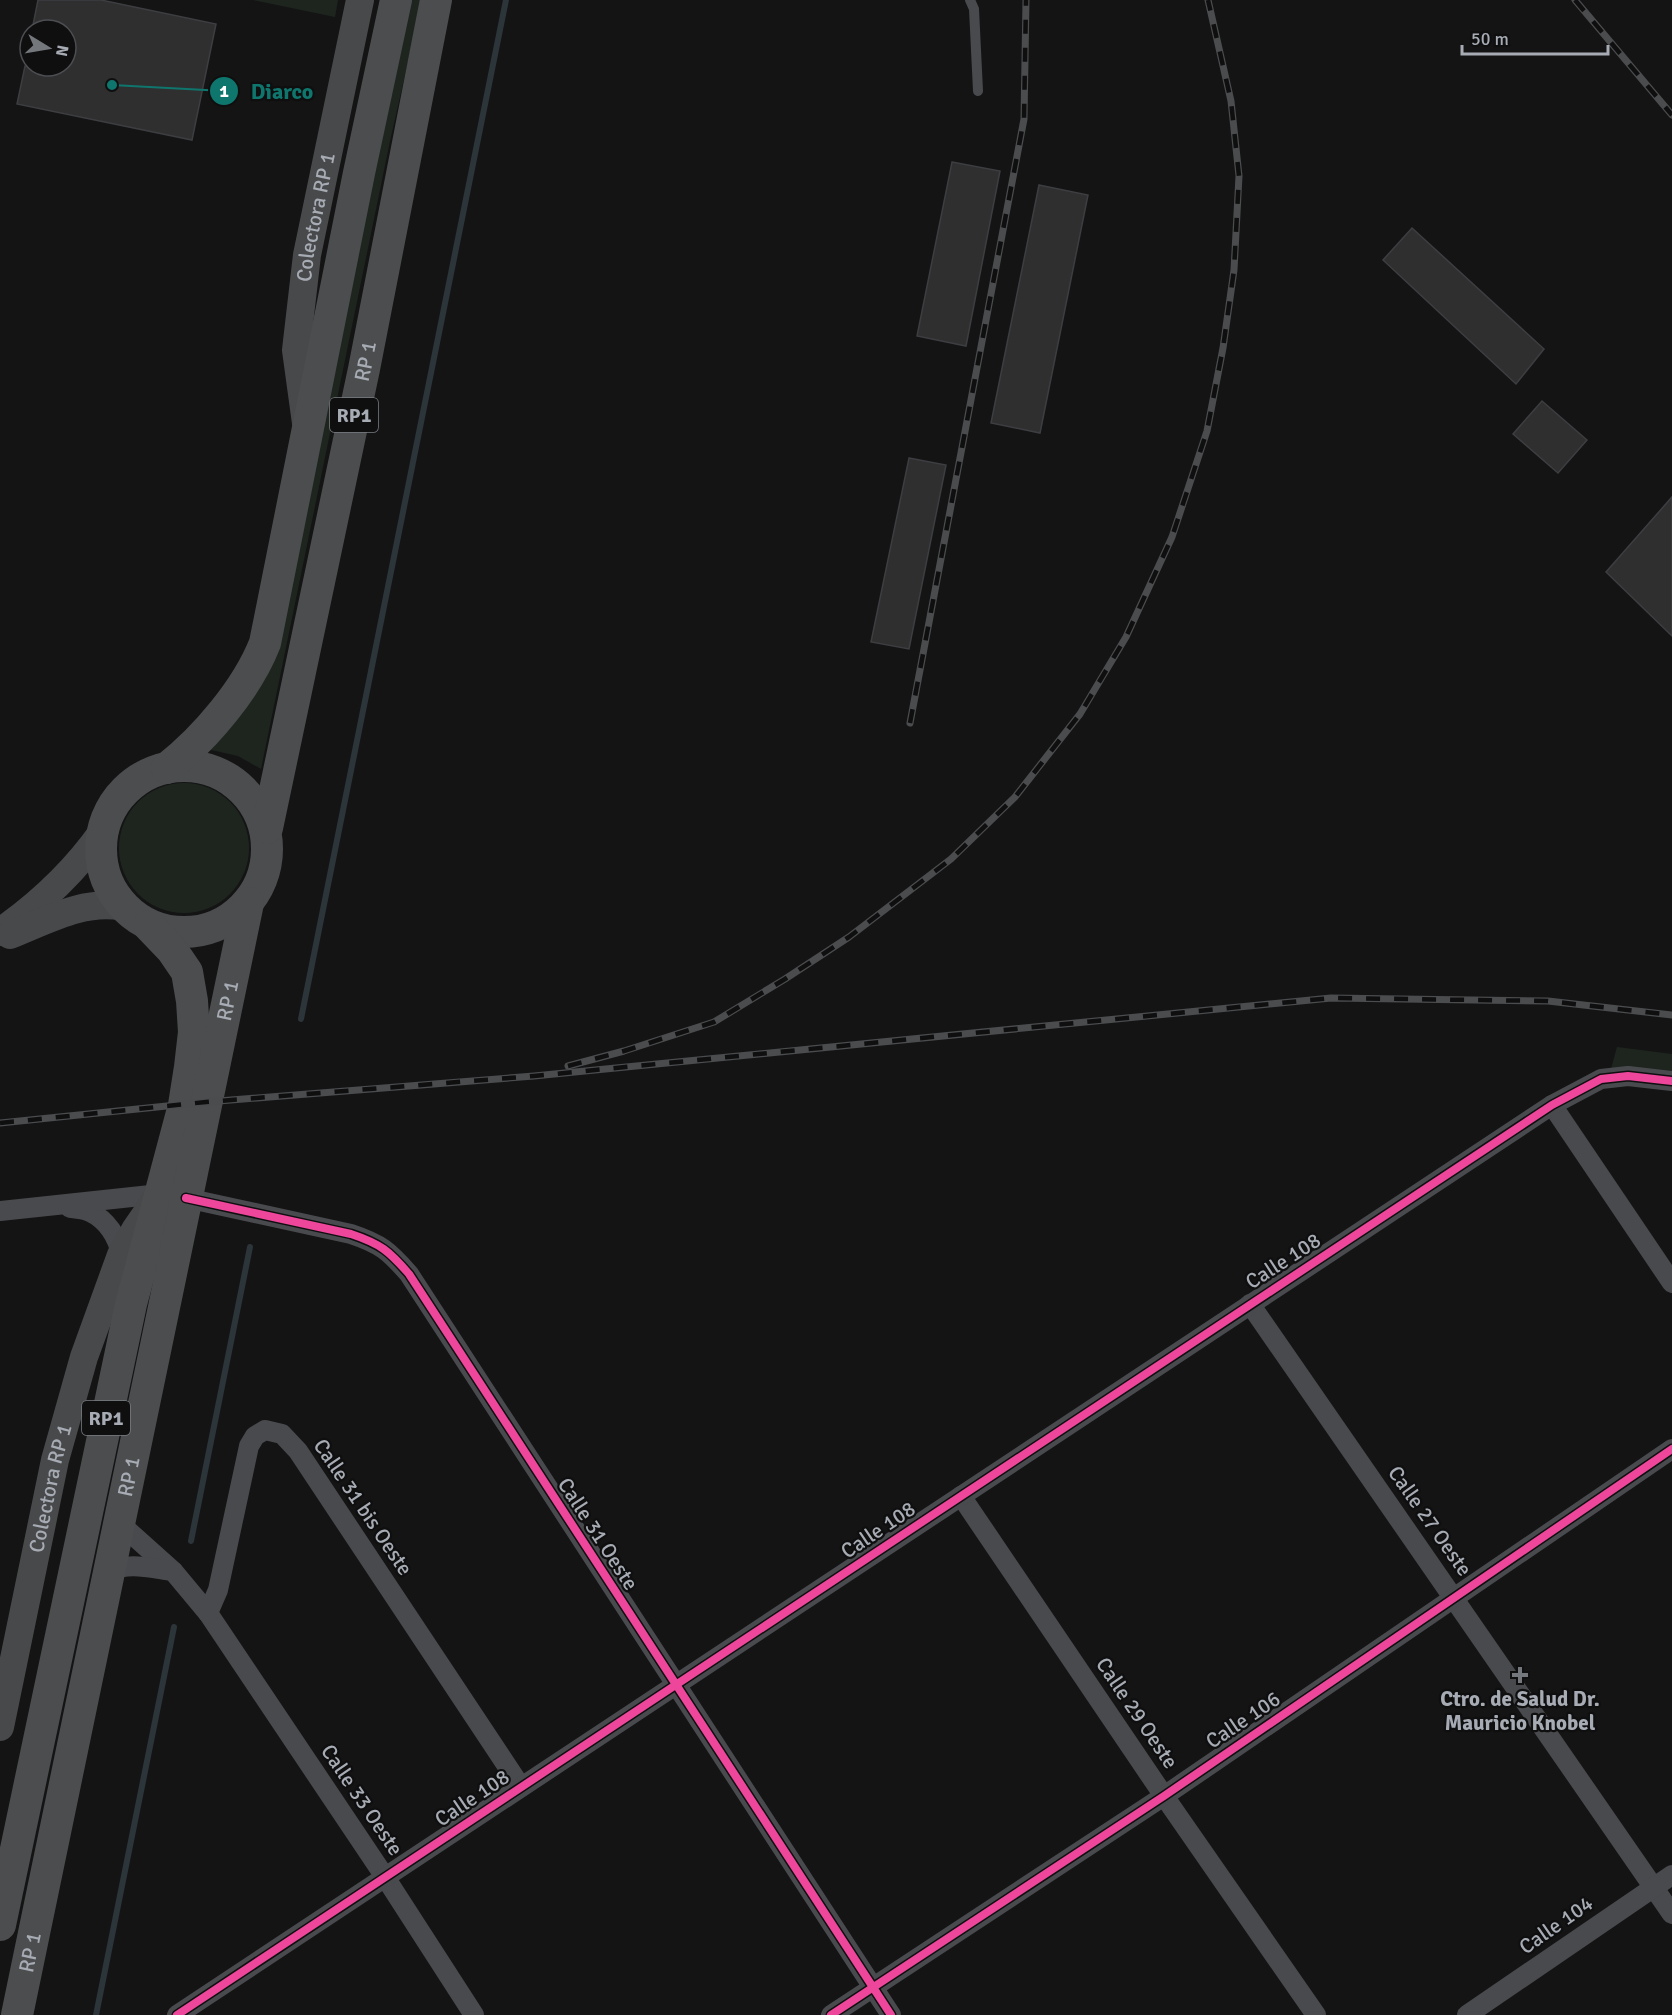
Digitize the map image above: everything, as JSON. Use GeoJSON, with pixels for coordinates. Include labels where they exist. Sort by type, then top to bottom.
{"type":"FeatureCollection","features":[{"type":"Feature","properties":{"kind":"main road","name":"Colectora RP 1"},"geometry":{"type":"LineString","coordinates":[[308,436],[296,350],[307,255],[360,0]]}},
{"type":"Feature","properties":{"kind":"main road","name":"RP 1"},"geometry":{"type":"LineString","coordinates":[[167,768],[183,755],[231,700],[257,662],[265,643],[396,0]]}},
{"type":"Feature","properties":{"kind":"main road","name":"RP 1"},"geometry":{"type":"LineString","coordinates":[[267,828],[364,369],[436,0]]}},
{"type":"Feature","properties":{"kind":"main road","name":"RP1"},"geometry":{"type":"LineString","coordinates":[[181,765],[208,769],[233,781],[252,801],[267,828],[268,853],[262,879],[248,903],[227,921],[202,931],[175,933],[149,926],[123,907],[112,893],[104,874],[100,852],[103,831],[113,805],[131,785],[152,771],[181,765]]}},
{"type":"Feature","properties":{"kind":"main road"},"geometry":{"type":"LineString","coordinates":[[0,932],[22,917],[64,879],[103,831]]}},
{"type":"Feature","properties":{"kind":"main road","name":"RP 1"},"geometry":{"type":"LineString","coordinates":[[0,1925],[129,1315],[173,1196],[248,903]]}},
{"type":"Feature","properties":{"kind":"main road"},"geometry":{"type":"LineString","coordinates":[[0,939],[87,906],[111,904],[123,907]]}},
{"type":"Feature","properties":{"kind":"main road","name":"RP 1"},"geometry":{"type":"LineString","coordinates":[[17,2015],[120,1521],[173,1196],[190,1067],[193,1022],[187,972],[172,950],[149,926]]}},
{"type":"Feature","properties":{"kind":"main road","name":"Colectora RP 1"},"geometry":{"type":"LineString","coordinates":[[0,1727],[55,1460],[84,1358],[121,1255],[135,1230],[173,1196]]}},
{"type":"Feature","properties":{"kind":"street","name":"Calle 108"},"geometry":{"type":"LineString","coordinates":[[177,2015],[1552,1106],[1601,1079],[1628,1076],[1672,1081]]}},
{"type":"Feature","properties":{"kind":"street"},"geometry":{"type":"LineString","coordinates":[[1552,1106],[1672,1283]]}},
{"type":"Feature","properties":{"kind":"street","name":"Calle 31 Oeste"},"geometry":{"type":"LineString","coordinates":[[0,1211],[173,1196],[351,1234],[376,1242],[393,1256],[415,1284],[891,2015]]}},
{"type":"Feature","properties":{"kind":"street"},"geometry":{"type":"LineString","coordinates":[[61,1206],[88,1211],[101,1221],[119,1241],[121,1255]]}},
{"type":"Feature","properties":{"kind":"street","name":"Calle 27 Oeste"},"geometry":{"type":"LineString","coordinates":[[1250,1304],[1672,1914]]}},
{"type":"Feature","properties":{"kind":"street","name":"Calle 31 bis Oeste"},"geometry":{"type":"LineString","coordinates":[[208,1613],[218,1590],[249,1446],[255,1436],[265,1430],[282,1434],[298,1451],[520,1787]]}},
{"type":"Feature","properties":{"kind":"street","name":"Calle 106"},"geometry":{"type":"LineString","coordinates":[[831,2015],[1164,1796],[1672,1449]]}},
{"type":"Feature","properties":{"kind":"street","name":"Calle 29 Oeste"},"geometry":{"type":"LineString","coordinates":[[961,1496],[1164,1796],[1316,2015]]}},
{"type":"Feature","properties":{"kind":"street","name":"Calle 33 Oeste"},"geometry":{"type":"LineString","coordinates":[[120,1521],[173,1572],[208,1613],[385,1877],[474,2015]]}},
{"type":"Feature","properties":{"kind":"street"},"geometry":{"type":"LineString","coordinates":[[110,1572],[117,1567],[173,1572]]}},
{"type":"Feature","properties":{"kind":"street","name":"Calle 104"},"geometry":{"type":"LineString","coordinates":[[1467,2015],[1672,1875]]}},
{"type":"Feature","properties":{"kind":"lane"},"geometry":{"type":"LineString","coordinates":[[970,0],[974,9],[978,91]]}},
{"type":"Feature","properties":{"kind":"shaded area"},"geometry":{"type":"Polygon","coordinates":[[[253,0],[338,0],[335,17],[253,0]]]}},
{"type":"Feature","properties":{"kind":"shaded area"},"geometry":{"type":"Polygon","coordinates":[[[401,0],[422,0],[390,141],[261,769],[238,756],[207,749],[242,697],[401,0]]]}},
{"type":"Feature","properties":{"kind":"shaded area"},"geometry":{"type":"Polygon","coordinates":[[[184,783],[209,788],[230,802],[244,823],[249,848],[244,873],[230,894],[209,908],[184,913],[159,908],[138,894],[124,873],[119,848],[124,823],[138,802],[159,788],[184,783]]]}},
{"type":"Feature","properties":{"kind":"shaded area"},"geometry":{"type":"Polygon","coordinates":[[[1617,1047],[1672,1054],[1672,1075],[1611,1069],[1617,1047]]]}},
{"type":"Feature","properties":{"kind":"building"},"geometry":{"type":"Polygon","coordinates":[[[38,0],[101,0],[216,24],[192,140],[17,104],[22,78],[78,78],[78,18],[34,18],[38,0]]]}},
{"type":"Feature","properties":{"kind":"building"},"geometry":{"type":"Polygon","coordinates":[[[952,162],[1000,171],[966,346],[917,336],[952,162]]]}},
{"type":"Feature","properties":{"kind":"building"},"geometry":{"type":"Polygon","coordinates":[[[1039,185],[1088,195],[1040,433],[991,423],[1039,185]]]}},
{"type":"Feature","properties":{"kind":"building"},"geometry":{"type":"Polygon","coordinates":[[[1412,228],[1544,349],[1516,384],[1383,260],[1412,228]]]}},
{"type":"Feature","properties":{"kind":"building"},"geometry":{"type":"Polygon","coordinates":[[[1542,401],[1587,440],[1558,473],[1513,434],[1542,401]]]}},
{"type":"Feature","properties":{"kind":"building"},"geometry":{"type":"Polygon","coordinates":[[[909,458],[946,465],[909,649],[871,642],[909,458]]]}},
{"type":"Feature","properties":{"kind":"building"},"geometry":{"type":"Polygon","coordinates":[[[1672,497],[1672,636],[1606,572],[1672,497]]]}},
{"type":"Feature","properties":{"kind":"waterway"},"geometry":{"type":"LineString","coordinates":[[301,1019],[506,0]]}},
{"type":"Feature","properties":{"kind":"waterway"},"geometry":{"type":"LineString","coordinates":[[191,1541],[250,1247]]}},
{"type":"Feature","properties":{"kind":"waterway"},"geometry":{"type":"LineString","coordinates":[[96,2015],[174,1627]]}},
{"type":"Feature","properties":{"kind":"railway"},"geometry":{"type":"LineString","coordinates":[[910,723],[1024,119],[1026,0]]}},
{"type":"Feature","properties":{"kind":"railway"},"geometry":{"type":"LineString","coordinates":[[568,1066],[714,1022],[849,937],[951,859],[1015,797],[1080,714],[1126,637],[1172,537],[1207,431],[1223,348],[1234,270],[1239,176],[1231,101],[1208,0]]}},
{"type":"Feature","properties":{"kind":"railway"},"geometry":{"type":"LineString","coordinates":[[1575,0],[1672,115]]}},
{"type":"Feature","properties":{"kind":"railway"},"geometry":{"type":"LineString","coordinates":[[0,1123],[206,1102],[534,1076],[1331,998],[1548,1001],[1672,1015]]}},
{"type":"Feature","properties":{"kind":"cycle path"},"geometry":{"type":"LineString","coordinates":[[177,2015],[1552,1105],[1601,1079],[1628,1076],[1672,1081]]}},
{"type":"Feature","properties":{"kind":"cycle path"},"geometry":{"type":"LineString","coordinates":[[186,1198],[351,1234],[384,1249],[409,1274],[891,2015]]}},
{"type":"Feature","properties":{"kind":"cycle path"},"geometry":{"type":"LineString","coordinates":[[831,2015],[1164,1796],[1672,1449]]}},
{"type":"Feature","properties":{"kind":"place","name":"Diarco"},"geometry":{"type":"Point","coordinates":[112,85]}},
{"type":"Feature","properties":{"kind":"place","name":"Ctro. de Salud Dr. Mauricio Knobel"},"geometry":{"type":"Point","coordinates":[1520,1675]}}]}
